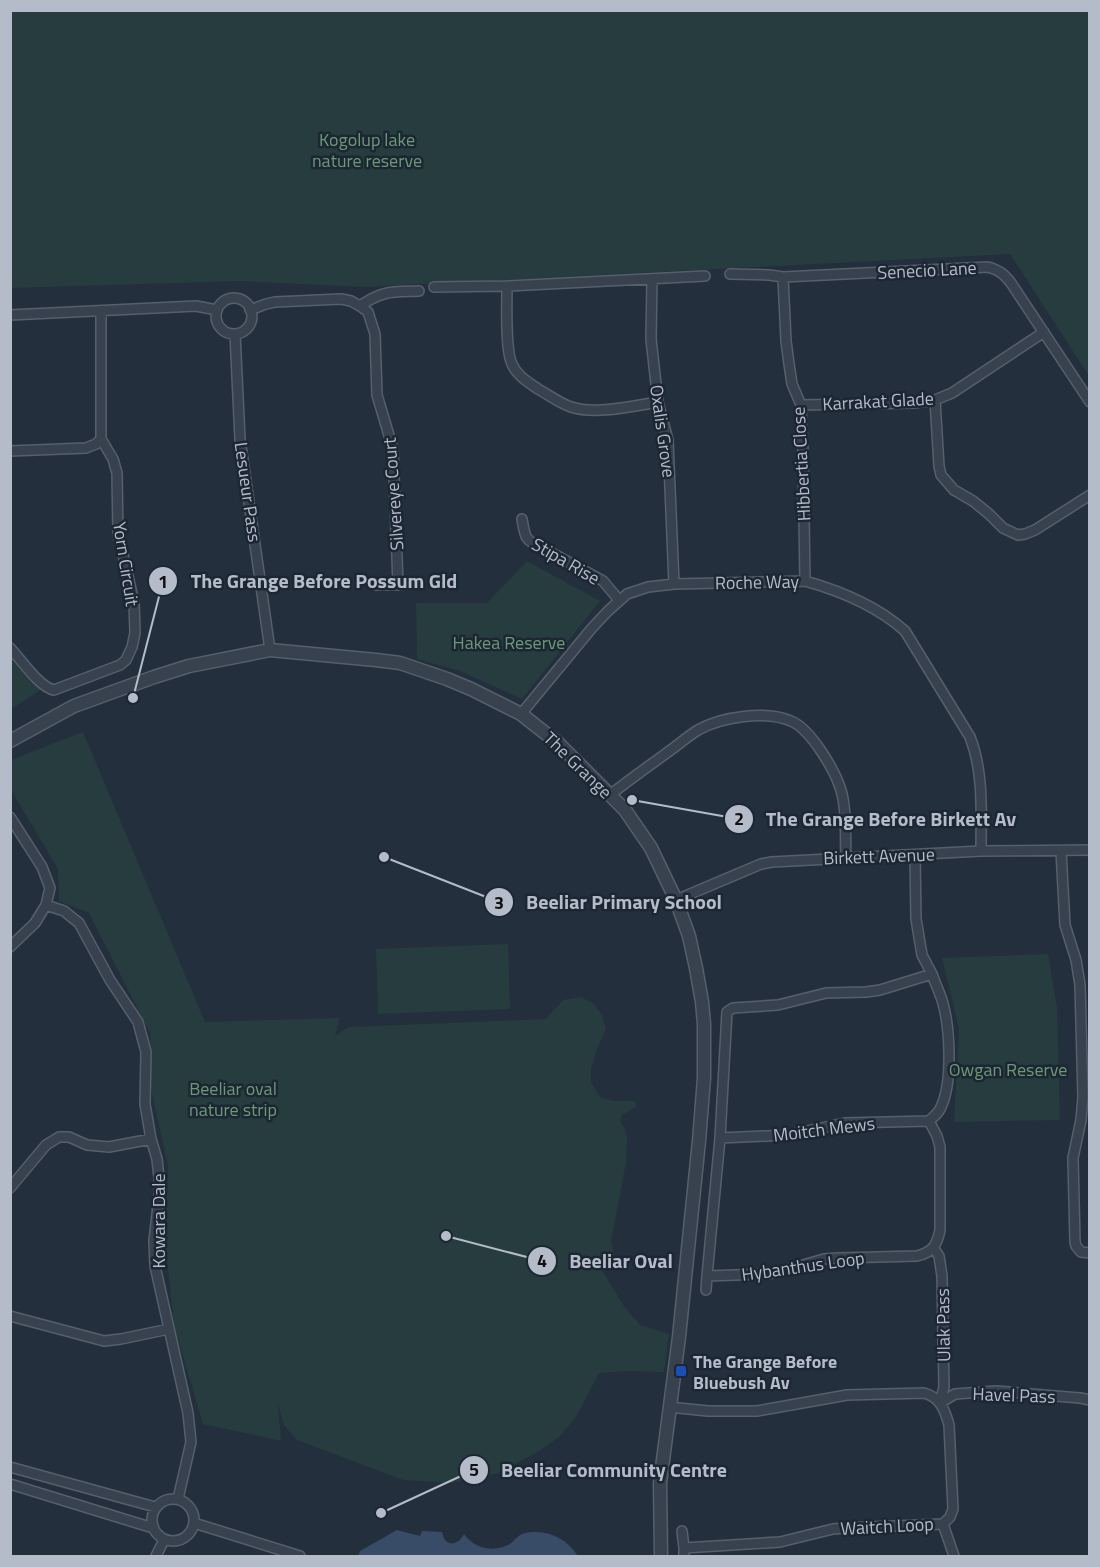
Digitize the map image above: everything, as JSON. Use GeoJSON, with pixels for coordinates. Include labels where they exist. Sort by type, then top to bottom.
{"type":"FeatureCollection","features":[{"type":"Feature","properties":{"kind":"street","name":"Senecio Lane"},"geometry":{"type":"LineString","coordinates":[[730,274],[783,277],[988,267],[1004,274],[1089,402]]}},
{"type":"Feature","properties":{"kind":"street"},"geometry":{"type":"LineString","coordinates":[[435,287],[507,286],[705,276]]}},
{"type":"Feature","properties":{"kind":"street","name":"Hibbertia Close"},"geometry":{"type":"LineString","coordinates":[[783,277],[789,364],[792,384],[801,405],[805,581]]}},
{"type":"Feature","properties":{"kind":"street","name":"Oxalis Grove"},"geometry":{"type":"LineString","coordinates":[[652,279],[651,339],[658,402],[668,440],[670,458],[674,584]]}},
{"type":"Feature","properties":{"kind":"street"},"geometry":{"type":"LineString","coordinates":[[507,286],[509,352],[511,363],[524,380],[562,403],[582,409],[605,409],[658,402]]}},
{"type":"Feature","properties":{"kind":"street"},"geometry":{"type":"LineString","coordinates":[[250,310],[266,304],[341,299],[360,306],[381,294],[419,291]]}},
{"type":"Feature","properties":{"kind":"street"},"geometry":{"type":"LineString","coordinates":[[229,299],[238,299],[246,303],[250,310],[249,326],[243,332],[235,334],[226,332],[219,327],[216,319],[217,310],[221,303],[229,299]]}},
{"type":"Feature","properties":{"kind":"street"},"geometry":{"type":"LineString","coordinates":[[10,315],[196,306],[217,310]]}},
{"type":"Feature","properties":{"kind":"street","name":"Silvereye Court"},"geometry":{"type":"LineString","coordinates":[[360,306],[368,312],[375,334],[377,395],[393,449],[398,585]]}},
{"type":"Feature","properties":{"kind":"street","name":"Yorn Circuit"},"geometry":{"type":"LineString","coordinates":[[10,648],[42,684],[54,690],[120,665],[130,654],[135,633],[134,602],[118,533],[117,473],[113,459],[101,439],[101,311]]}},
{"type":"Feature","properties":{"kind":"street","name":"Karrakat Glade"},"geometry":{"type":"LineString","coordinates":[[801,405],[935,400],[952,393],[1044,332]]}},
{"type":"Feature","properties":{"kind":"street","name":"Lesueur Pass"},"geometry":{"type":"LineString","coordinates":[[235,334],[240,439],[270,650]]}},
{"type":"Feature","properties":{"kind":"street"},"geometry":{"type":"LineString","coordinates":[[935,400],[941,475],[954,490],[973,501],[1010,532],[1025,534],[1035,530],[1089,495]]}},
{"type":"Feature","properties":{"kind":"street"},"geometry":{"type":"LineString","coordinates":[[10,451],[86,448],[101,439]]}},
{"type":"Feature","properties":{"kind":"street","name":"Stipa Rise"},"geometry":{"type":"LineString","coordinates":[[522,519],[525,536],[531,542],[603,581],[619,600]]}},
{"type":"Feature","properties":{"kind":"street","name":"Roche Way"},"geometry":{"type":"LineString","coordinates":[[521,714],[592,628],[627,594],[648,587],[674,584],[805,581],[820,585],[860,601],[892,620],[905,631],[970,737],[975,749],[981,780],[981,851]]}},
{"type":"Feature","properties":{"kind":"street"},"geometry":{"type":"LineString","coordinates":[[376,585],[416,584]]}},
{"type":"Feature","properties":{"kind":"street","name":"The Grange"},"geometry":{"type":"LineString","coordinates":[[10,741],[74,706],[189,666],[270,650],[326,654],[400,663],[471,689],[521,714],[559,744],[625,810],[651,848],[676,900],[689,936],[702,1002],[705,1047],[698,1153],[680,1326],[660,1483],[661,1557]]}},
{"type":"Feature","properties":{"kind":"street"},"geometry":{"type":"LineString","coordinates":[[610,795],[698,730],[723,720],[736,718],[770,716],[783,718],[804,730],[836,777],[844,806],[846,858]]}},
{"type":"Feature","properties":{"kind":"street"},"geometry":{"type":"LineString","coordinates":[[10,817],[42,867],[50,888],[46,905],[35,923],[10,947]]}},
{"type":"Feature","properties":{"kind":"street","name":"Birkett Avenue"},"geometry":{"type":"LineString","coordinates":[[676,900],[761,864],[783,861],[981,851],[1089,850]]}},
{"type":"Feature","properties":{"kind":"street"},"geometry":{"type":"LineString","coordinates":[[1061,851],[1065,925],[1085,984],[1083,1097],[1073,1158],[1075,1242],[1078,1250],[1089,1253]]}},
{"type":"Feature","properties":{"kind":"street"},"geometry":{"type":"LineString","coordinates":[[915,855],[916,919],[922,955],[942,1000],[946,1018],[949,1061],[943,1105],[929,1121],[940,1147],[940,1230],[934,1249]]}},
{"type":"Feature","properties":{"kind":"street","name":"Kowara Dale"},"geometry":{"type":"LineString","coordinates":[[46,905],[64,911],[79,923],[110,980],[138,1022],[146,1052],[145,1104],[157,1159],[160,1186],[154,1241],[155,1266],[188,1413],[190,1442],[178,1499]]}},
{"type":"Feature","properties":{"kind":"street"},"geometry":{"type":"LineString","coordinates":[[706,1290],[720,1138],[726,1015],[729,1010],[778,1005],[826,993],[880,990],[932,974]]}},
{"type":"Feature","properties":{"kind":"street","name":"Moitch Mews"},"geometry":{"type":"LineString","coordinates":[[720,1138],[788,1135],[845,1123],[929,1121]]}},
{"type":"Feature","properties":{"kind":"street"},"geometry":{"type":"LineString","coordinates":[[10,1188],[46,1145],[59,1137],[69,1137],[87,1145],[109,1147],[151,1138]]}},
{"type":"Feature","properties":{"kind":"street","name":"Hybanthus Loop"},"geometry":{"type":"LineString","coordinates":[[707,1276],[767,1274],[824,1259],[917,1256],[934,1249]]}},
{"type":"Feature","properties":{"kind":"street","name":"Ulak Pass"},"geometry":{"type":"LineString","coordinates":[[934,1249],[939,1256],[942,1276],[944,1388],[940,1403]]}},
{"type":"Feature","properties":{"kind":"street"},"geometry":{"type":"LineString","coordinates":[[10,1316],[104,1341],[169,1329]]}},
{"type":"Feature","properties":{"kind":"street","name":"Havel Pass"},"geometry":{"type":"LineString","coordinates":[[940,1403],[955,1394],[996,1391],[1089,1400]]}},
{"type":"Feature","properties":{"kind":"street"},"geometry":{"type":"LineString","coordinates":[[669,1407],[708,1411],[758,1411],[847,1395],[924,1393],[931,1395],[940,1403]]}},
{"type":"Feature","properties":{"kind":"street","name":"Waitch Loop"},"geometry":{"type":"LineString","coordinates":[[682,1531],[684,1552],[780,1542],[833,1529],[943,1524],[952,1514],[953,1500],[949,1425],[940,1403]]}},
{"type":"Feature","properties":{"kind":"street"},"geometry":{"type":"LineString","coordinates":[[10,1467],[155,1507]]}},
{"type":"Feature","properties":{"kind":"street"},"geometry":{"type":"LineString","coordinates":[[10,1484],[153,1528]]}},
{"type":"Feature","properties":{"kind":"street"},"geometry":{"type":"LineString","coordinates":[[170,1498],[187,1503],[194,1515],[190,1533],[182,1540],[164,1540],[153,1528],[151,1518],[155,1507],[170,1498]]}},
{"type":"Feature","properties":{"kind":"street"},"geometry":{"type":"LineString","coordinates":[[194,1523],[300,1557]]}},
{"type":"Feature","properties":{"kind":"street"},"geometry":{"type":"LineString","coordinates":[[943,1524],[954,1557]]}},
{"type":"Feature","properties":{"kind":"street"},"geometry":{"type":"LineString","coordinates":[[156,1557],[164,1540]]}},
{"type":"Feature","properties":{"kind":"green space","name":"Kogolup lake nature reserve"},"geometry":{"type":"Polygon","coordinates":[[[10,11],[1089,11],[1089,376],[1010,254],[365,287],[241,281],[11,288],[10,11]]]}},
{"type":"Feature","properties":{"kind":"green space","name":"Hakea Reserve"},"geometry":{"type":"Polygon","coordinates":[[[527,561],[600,601],[522,699],[460,671],[417,659],[416,603],[487,603],[527,561]]]}},
{"type":"Feature","properties":{"kind":"green space"},"geometry":{"type":"Polygon","coordinates":[[[11,656],[42,689],[11,709],[11,656]]]}},
{"type":"Feature","properties":{"kind":"green space","name":"Beeliar oval nature strip"},"geometry":{"type":"Polygon","coordinates":[[[83,732],[205,1022],[340,1018],[335,1036],[349,1027],[546,1019],[563,1000],[581,997],[594,1004],[602,1015],[606,1029],[591,1069],[591,1082],[600,1097],[613,1101],[635,1101],[636,1107],[622,1115],[620,1121],[625,1129],[627,1140],[626,1162],[611,1242],[615,1258],[606,1260],[601,1269],[624,1306],[640,1325],[669,1334],[664,1372],[599,1373],[576,1417],[560,1436],[541,1450],[499,1473],[451,1483],[403,1480],[297,1440],[284,1425],[278,1404],[281,1441],[203,1424],[174,1325],[165,1242],[168,1166],[151,1089],[150,1033],[89,913],[59,901],[58,869],[11,790],[11,760],[83,732]]]}},
{"type":"Feature","properties":{"kind":"green space"},"geometry":{"type":"Polygon","coordinates":[[[508,944],[510,1009],[378,1014],[376,949],[508,944]]]}},
{"type":"Feature","properties":{"kind":"green space","name":"Owgan Reserve"},"geometry":{"type":"Polygon","coordinates":[[[1048,954],[1057,1008],[1060,1120],[954,1122],[959,1029],[942,958],[1048,954]]]}},
{"type":"Feature","properties":{"kind":"water"},"geometry":{"type":"Polygon","coordinates":[[[397,1530],[420,1536],[422,1531],[442,1532],[446,1541],[452,1544],[464,1534],[479,1546],[491,1549],[504,1547],[519,1536],[530,1532],[542,1532],[560,1538],[578,1556],[358,1556],[360,1551],[397,1530]]]}},
{"type":"Feature","properties":{"kind":"place","name":"The Grange Before Possum Gld"},"geometry":{"type":"Point","coordinates":[133,698]}},
{"type":"Feature","properties":{"kind":"place","name":"The Grange Before Birkett Av"},"geometry":{"type":"Point","coordinates":[632,800]}},
{"type":"Feature","properties":{"kind":"place","name":"Beeliar Primary School"},"geometry":{"type":"Point","coordinates":[384,857]}},
{"type":"Feature","properties":{"kind":"place","name":"Beeliar Oval"},"geometry":{"type":"Point","coordinates":[446,1236]}},
{"type":"Feature","properties":{"kind":"place","name":"The Grange Before Bluebush Av"},"geometry":{"type":"Point","coordinates":[681,1371]}},
{"type":"Feature","properties":{"kind":"place","name":"Beeliar Community Centre"},"geometry":{"type":"Point","coordinates":[381,1513]}}]}
